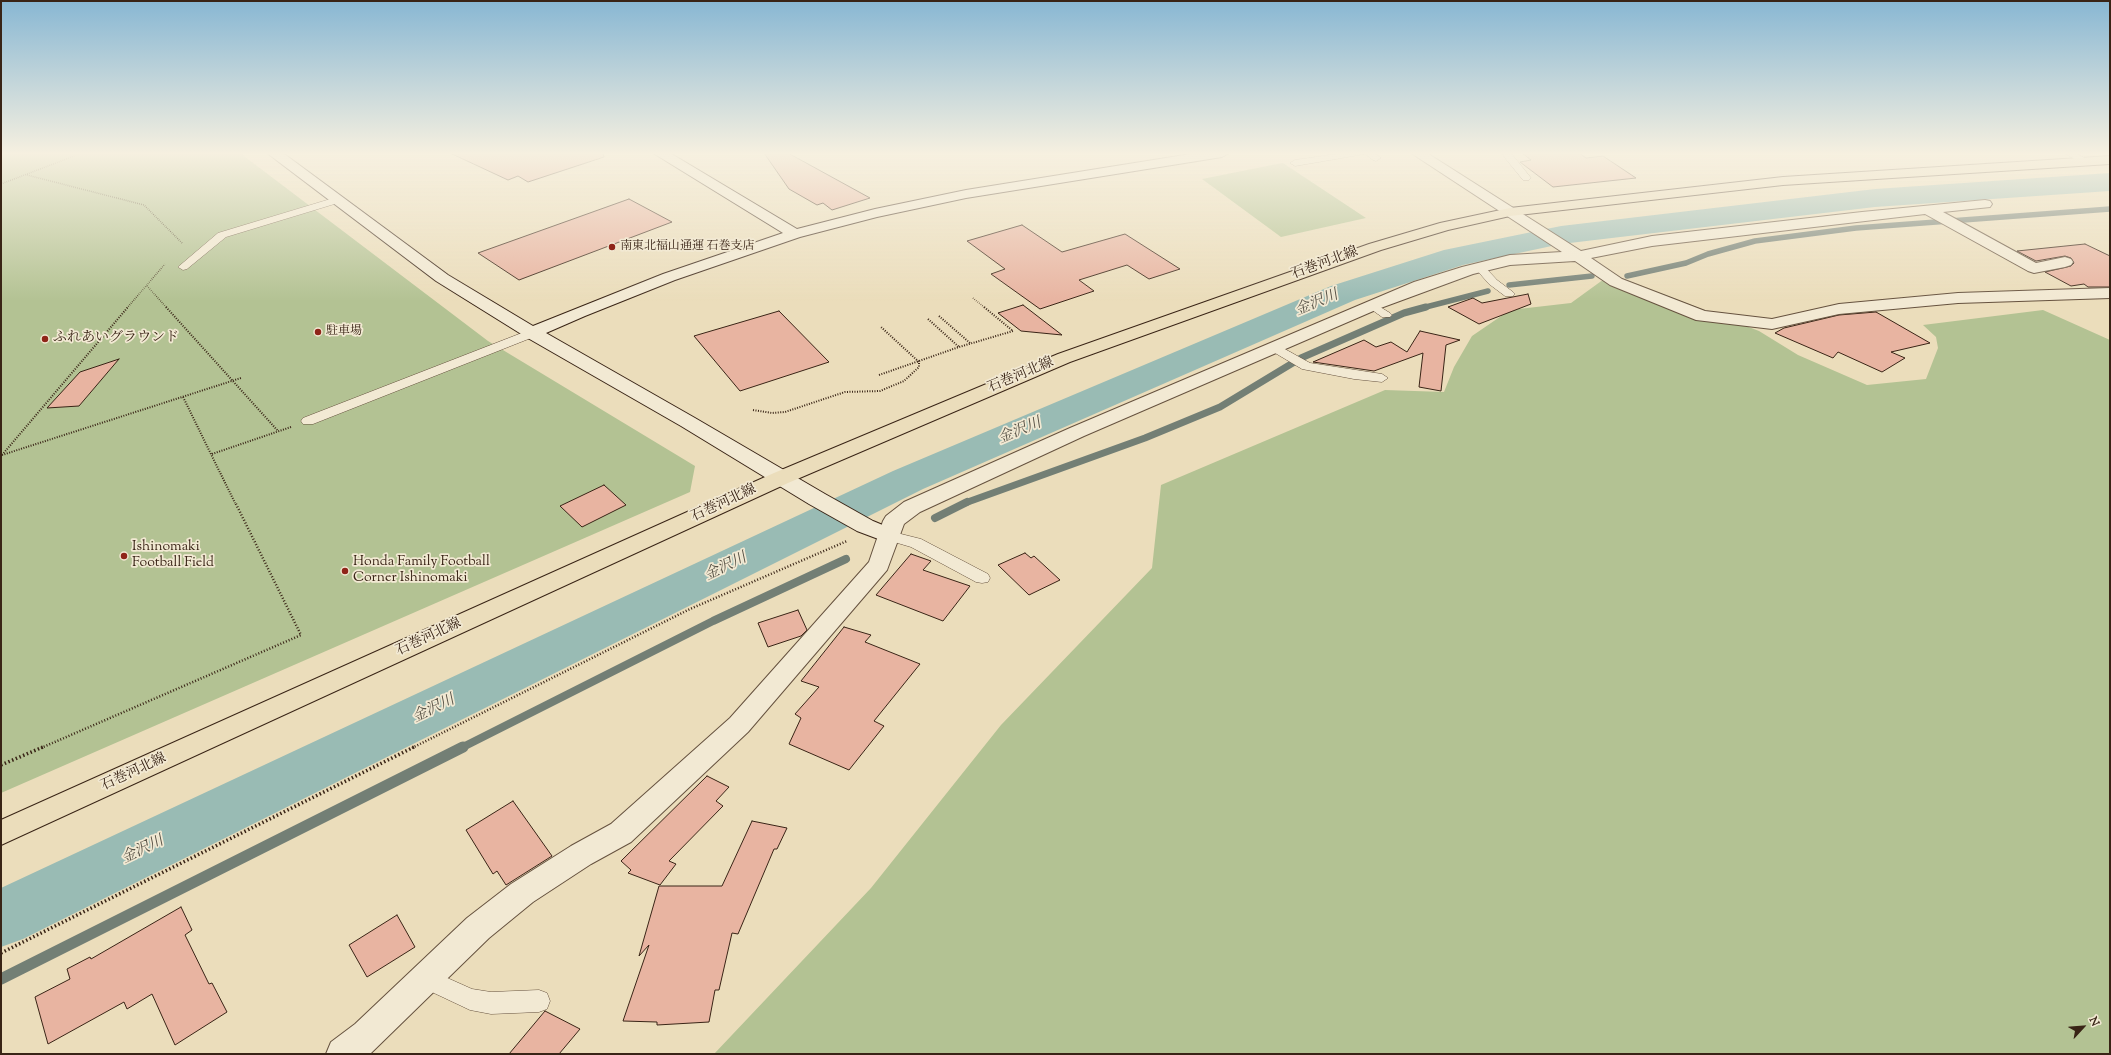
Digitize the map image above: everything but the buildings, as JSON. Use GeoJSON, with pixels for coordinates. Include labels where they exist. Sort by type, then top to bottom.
{"type":"FeatureCollection","features":[{"type":"Feature","properties":{"kind":"main road","name":"石巻河北線"},"geometry":{"type":"LineString","coordinates":[[1,833],[781,478],[1064,358],[1374,247],[1446,226],[1510,212],[1599,202]]}},
{"type":"Feature","properties":{"kind":"street"},"geometry":{"type":"LineString","coordinates":[[340,202],[442,278],[532,333],[681,418],[817,499],[877,531]]}},
{"type":"Feature","properties":{"kind":"street"},"geometry":{"type":"LineString","coordinates":[[742,202],[795,234]]}},
{"type":"Feature","properties":{"kind":"street"},"geometry":{"type":"LineString","coordinates":[[532,333],[579,312],[662,280],[795,234],[874,213],[926,202]]}},
{"type":"Feature","properties":{"kind":"street"},"geometry":{"type":"LineString","coordinates":[[1495,202],[1534,226],[1616,282],[1702,316],[1772,324],[1839,309],[1974,298],[2110,293]]}},
{"type":"Feature","properties":{"kind":"street"},"geometry":{"type":"LineString","coordinates":[[877,531],[894,521],[912,507],[1077,432],[1281,351],[1379,310],[1420,286],[1479,267],[1510,260],[1573,253],[1652,241],[1985,204]]}},
{"type":"Feature","properties":{"kind":"street"},"geometry":{"type":"LineString","coordinates":[[1930,211],[2034,268],[2065,262]]}},
{"type":"Feature","properties":{"kind":"street"},"geometry":{"type":"LineString","coordinates":[[343,1054],[367,1036],[478,928],[522,894],[581,855],[621,832],[739,726],[879,565],[877,531]]}},
{"type":"Feature","properties":{"kind":"lane"},"geometry":{"type":"LineString","coordinates":[[183,267],[222,235],[330,202]]}},
{"type":"Feature","properties":{"kind":"lane"},"geometry":{"type":"LineString","coordinates":[[1479,267],[1493,282],[1509,294]]}},
{"type":"Feature","properties":{"kind":"lane"},"geometry":{"type":"LineString","coordinates":[[308,421],[532,333]]}},
{"type":"Feature","properties":{"kind":"lane"},"geometry":{"type":"LineString","coordinates":[[1281,351],[1306,366],[1354,375],[1382,378]]}},
{"type":"Feature","properties":{"kind":"lane"},"geometry":{"type":"LineString","coordinates":[[877,531],[916,543],[982,578]]}},
{"type":"Feature","properties":{"kind":"lane"},"geometry":{"type":"LineString","coordinates":[[425,978],[470,999],[491,1003],[538,1001]]}},
{"type":"Feature","properties":{"kind":"path"},"geometry":{"type":"LineString","coordinates":[[133,202],[144,205],[184,243],[179,248]]}},
{"type":"Feature","properties":{"kind":"path"},"geometry":{"type":"LineString","coordinates":[[1,456],[170,259]]}},
{"type":"Feature","properties":{"kind":"path"},"geometry":{"type":"LineString","coordinates":[[147,286],[231,381],[278,431]]}},
{"type":"Feature","properties":{"kind":"path"},"geometry":{"type":"LineString","coordinates":[[879,375],[919,362],[959,346],[1013,330],[972,298]]}},
{"type":"Feature","properties":{"kind":"path"},"geometry":{"type":"LineString","coordinates":[[939,316],[970,343]]}},
{"type":"Feature","properties":{"kind":"path"},"geometry":{"type":"LineString","coordinates":[[928,319],[959,346]]}},
{"type":"Feature","properties":{"kind":"path"},"geometry":{"type":"LineString","coordinates":[[881,328],[919,362]]}},
{"type":"Feature","properties":{"kind":"path"},"geometry":{"type":"LineString","coordinates":[[753,410],[772,413],[786,412],[845,392],[884,390],[904,381],[912,375],[919,367],[919,362]]}},
{"type":"Feature","properties":{"kind":"path"},"geometry":{"type":"LineString","coordinates":[[1,456],[241,378]]}},
{"type":"Feature","properties":{"kind":"path"},"geometry":{"type":"LineString","coordinates":[[1,765],[301,635],[184,397]]}},
{"type":"Feature","properties":{"kind":"path"},"geometry":{"type":"LineString","coordinates":[[212,454],[308,421]]}},
{"type":"Feature","properties":{"kind":"path"},"geometry":{"type":"LineString","coordinates":[[1,953],[690,609],[831,547],[877,531]]}},
{"type":"Feature","properties":{"kind":"green space"},"geometry":{"type":"Polygon","coordinates":[[[1,202],[305,202],[488,341],[695,466],[690,492],[1,793],[1,202]]]}},
{"type":"Feature","properties":{"kind":"green space"},"geometry":{"type":"Polygon","coordinates":[[[1234,202],[1342,202],[1366,218],[1281,237],[1234,202]]]}},
{"type":"Feature","properties":{"kind":"green space"},"geometry":{"type":"Polygon","coordinates":[[[1611,274],[1759,331],[1798,355],[1867,385],[1926,379],[1938,348],[1936,337],[1923,325],[2043,310],[2110,340],[2110,1054],[714,1054],[871,888],[1001,725],[1152,568],[1161,485],[1385,390],[1444,392],[1454,367],[1472,336],[1510,310],[1571,303],[1611,274]]]}},
{"type":"Feature","properties":{"kind":"waterway","name":"金沢川"},"geometry":{"type":"LineString","coordinates":[[1,919],[908,480],[1343,293],[1455,257],[1561,235],[1839,202]]}},
{"type":"Feature","properties":{"kind":"waterway"},"geometry":{"type":"LineString","coordinates":[[1627,276],[1686,263],[1708,254],[1755,241],[1856,228],[2110,209]]}},
{"type":"Feature","properties":{"kind":"waterway"},"geometry":{"type":"LineString","coordinates":[[1509,285],[1592,276]]}},
{"type":"Feature","properties":{"kind":"waterway"},"geometry":{"type":"LineString","coordinates":[[1422,308],[1488,291]]}},
{"type":"Feature","properties":{"kind":"waterway"},"geometry":{"type":"LineString","coordinates":[[965,503],[1145,438],[1220,407],[1301,358],[1404,313],[1426,307]]}},
{"type":"Feature","properties":{"kind":"waterway"},"geometry":{"type":"LineString","coordinates":[[935,518],[965,503]]}},
{"type":"Feature","properties":{"kind":"waterway"},"geometry":{"type":"LineString","coordinates":[[461,748],[713,621],[846,559]]}},
{"type":"Feature","properties":{"kind":"waterway"},"geometry":{"type":"LineString","coordinates":[[1,979],[463,747]]}},
{"type":"Feature","properties":{"kind":"place","name":"南東北福山通運 石巻支店"},"geometry":{"type":"Point","coordinates":[612,247]}},
{"type":"Feature","properties":{"kind":"place","name":"駐車場"},"geometry":{"type":"Point","coordinates":[318,332]}},
{"type":"Feature","properties":{"kind":"place","name":"ふれあいグラウンド"},"geometry":{"type":"Point","coordinates":[45,339]}},
{"type":"Feature","properties":{"kind":"place","name":"Ishinomaki Football Field"},"geometry":{"type":"Point","coordinates":[124,556]}},
{"type":"Feature","properties":{"kind":"place","name":"Honda Family Football Corner Ishinomaki"},"geometry":{"type":"Point","coordinates":[345,571]}}]}
